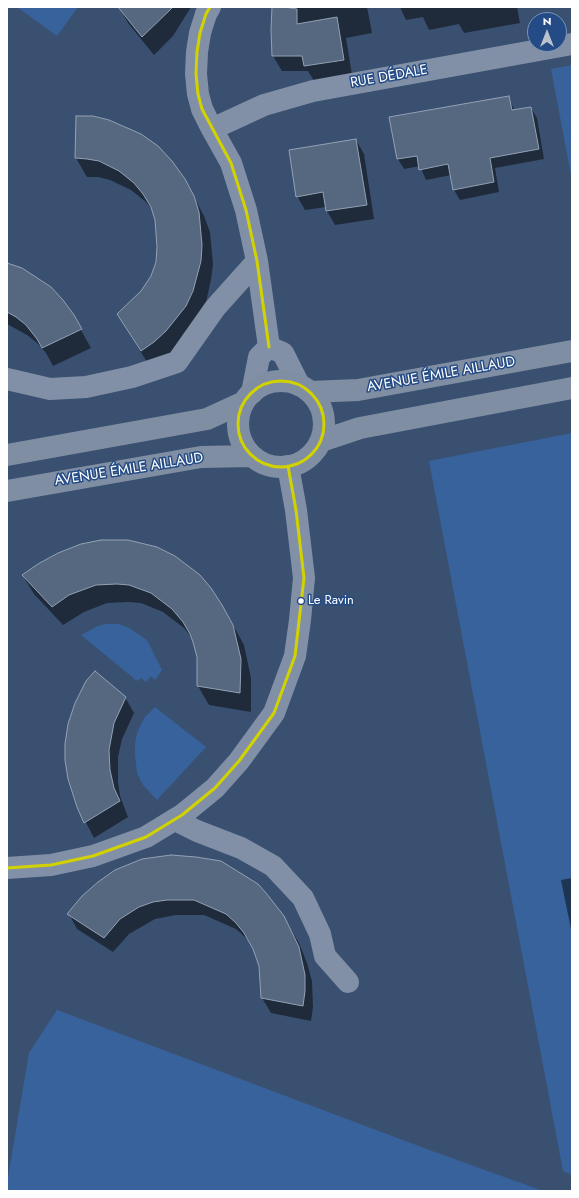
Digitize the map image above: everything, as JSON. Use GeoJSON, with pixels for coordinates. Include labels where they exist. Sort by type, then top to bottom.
{"type":"FeatureCollection","features":[{"type":"Feature","properties":{"kind":"main road","name":"AVENUE ÉMILE AILLAUD"},"geometry":{"type":"LineString","coordinates":[[305,389],[358,390],[572,352]]}},
{"type":"Feature","properties":{"kind":"main road"},"geometry":{"type":"LineString","coordinates":[[7,456],[207,419],[248,397],[262,386],[274,382],[287,381],[305,389],[318,403],[323,415],[324,428],[321,441],[313,453],[302,462],[288,466],[276,466],[263,463],[252,456],[243,444],[239,430],[239,416],[248,397]]}},
{"type":"Feature","properties":{"kind":"main road"},"geometry":{"type":"LineString","coordinates":[[321,441],[360,428],[572,388]]}},
{"type":"Feature","properties":{"kind":"main road","name":"AVENUE ÉMILE AILLAUD"},"geometry":{"type":"LineString","coordinates":[[7,490],[201,457],[252,456]]}},
{"type":"Feature","properties":{"kind":"street"},"geometry":{"type":"LineString","coordinates":[[210,7],[206,14],[200,33],[197,52],[196,74],[198,94],[202,109],[231,164],[246,210],[257,261],[269,347]]}},
{"type":"Feature","properties":{"kind":"street","name":"RUE DÉDALE"},"geometry":{"type":"LineString","coordinates":[[212,129],[264,104],[313,91],[572,44]]}},
{"type":"Feature","properties":{"kind":"street"},"geometry":{"type":"LineString","coordinates":[[7,379],[50,389],[86,387],[132,377],[177,362],[215,308],[257,261]]}},
{"type":"Feature","properties":{"kind":"street"},"geometry":{"type":"LineString","coordinates":[[269,347],[283,353],[305,389]]}},
{"type":"Feature","properties":{"kind":"street"},"geometry":{"type":"LineString","coordinates":[[248,397],[259,357],[269,347]]}},
{"type":"Feature","properties":{"kind":"street"},"geometry":{"type":"LineString","coordinates":[[8,871],[51,865],[93,856],[146,837],[175,820],[215,788],[239,761],[274,713],[295,656],[304,578],[296,510],[288,466]]}},
{"type":"Feature","properties":{"kind":"street"},"geometry":{"type":"LineString","coordinates":[[175,820],[196,831],[241,848],[273,866],[303,898],[320,934],[325,956],[348,982]]}},
{"type":"Feature","properties":{"kind":"shaded area"},"geometry":{"type":"Polygon","coordinates":[[[17,7],[78,7],[57,36],[17,7]]]}},
{"type":"Feature","properties":{"kind":"shaded area"},"geometry":{"type":"Polygon","coordinates":[[[572,65],[572,180],[551,69],[572,65]]]}},
{"type":"Feature","properties":{"kind":"shaded area"},"geometry":{"type":"Polygon","coordinates":[[[572,433],[572,1175],[563,1171],[429,461],[572,433]]]}},
{"type":"Feature","properties":{"kind":"shaded area"},"geometry":{"type":"Polygon","coordinates":[[[105,624],[119,624],[129,628],[147,640],[162,670],[155,680],[151,676],[146,682],[141,678],[137,681],[81,635],[105,624]]]}},
{"type":"Feature","properties":{"kind":"shaded area"},"geometry":{"type":"Polygon","coordinates":[[[155,707],[206,747],[157,800],[143,785],[137,773],[135,755],[135,743],[138,730],[145,717],[155,707]]]}},
{"type":"Feature","properties":{"kind":"shaded area"},"geometry":{"type":"Polygon","coordinates":[[[57,1010],[424,1148],[543,1191],[7,1191],[7,1183],[29,1053],[57,1010]]]}},
{"type":"Feature","properties":{"kind":"building"},"geometry":{"type":"Polygon","coordinates":[[[118,7],[173,7],[142,37],[118,7]]]}},
{"type":"Feature","properties":{"kind":"building"},"geometry":{"type":"Polygon","coordinates":[[[272,7],[297,9],[297,24],[337,17],[344,60],[304,66],[302,56],[272,56],[272,7]]]}},
{"type":"Feature","properties":{"kind":"building"},"geometry":{"type":"Polygon","coordinates":[[[509,96],[512,110],[531,107],[539,149],[490,158],[494,182],[453,190],[448,164],[419,170],[417,156],[397,159],[389,117],[509,96]]]}},
{"type":"Feature","properties":{"kind":"building"},"geometry":{"type":"Polygon","coordinates":[[[76,116],[93,116],[109,120],[141,134],[158,146],[172,161],[185,179],[194,196],[199,212],[202,245],[201,261],[193,291],[186,306],[166,331],[141,351],[117,314],[141,291],[151,276],[156,262],[157,247],[155,220],[151,207],[143,194],[134,183],[119,171],[99,161],[75,158],[76,116]]]}},
{"type":"Feature","properties":{"kind":"building"},"geometry":{"type":"Polygon","coordinates":[[[356,139],[367,205],[326,211],[323,192],[296,197],[289,150],[356,139]]]}},
{"type":"Feature","properties":{"kind":"building"},"geometry":{"type":"Polygon","coordinates":[[[7,263],[22,268],[51,287],[63,300],[82,329],[42,348],[26,325],[7,312],[7,263]]]}},
{"type":"Feature","properties":{"kind":"building"},"geometry":{"type":"Polygon","coordinates":[[[101,540],[128,540],[157,547],[175,556],[200,575],[211,588],[233,625],[241,659],[240,693],[197,686],[197,657],[190,634],[183,622],[172,609],[151,593],[129,585],[96,585],[69,595],[52,607],[22,575],[58,553],[81,544],[101,540]]]}},
{"type":"Feature","properties":{"kind":"building"},"geometry":{"type":"Polygon","coordinates":[[[95,671],[126,697],[114,723],[109,750],[110,770],[114,788],[120,801],[84,823],[68,779],[65,760],[65,744],[68,724],[75,703],[86,681],[95,671]]]}},
{"type":"Feature","properties":{"kind":"building"},"geometry":{"type":"Polygon","coordinates":[[[171,855],[221,861],[258,884],[266,893],[284,916],[299,947],[305,975],[303,1006],[261,998],[259,966],[253,949],[244,933],[226,914],[194,900],[167,900],[153,902],[139,907],[120,919],[104,938],[67,914],[82,896],[115,870],[142,859],[171,855]]]}},
{"type":"Feature","properties":{"kind":"transit line"},"geometry":{"type":"LineString","coordinates":[[210,7],[206,14],[200,33],[197,52],[196,74],[198,94],[202,109],[231,163],[246,210],[257,261],[269,347]]}},
{"type":"Feature","properties":{"kind":"transit line"},"geometry":{"type":"LineString","coordinates":[[281,381],[297,385],[311,394],[320,408],[324,424],[320,440],[311,454],[297,463],[281,467],[265,463],[251,454],[242,440],[238,424],[242,408],[251,394],[265,385],[281,381]]}},
{"type":"Feature","properties":{"kind":"transit line"},"geometry":{"type":"LineString","coordinates":[[7,868],[51,865],[93,856],[146,837],[182,815],[215,788],[239,761],[274,713],[295,656],[304,578],[296,510],[288,466]]}},
{"type":"Feature","properties":{"kind":"place","name":"Le Ravin"},"geometry":{"type":"Point","coordinates":[301,601]}}]}
